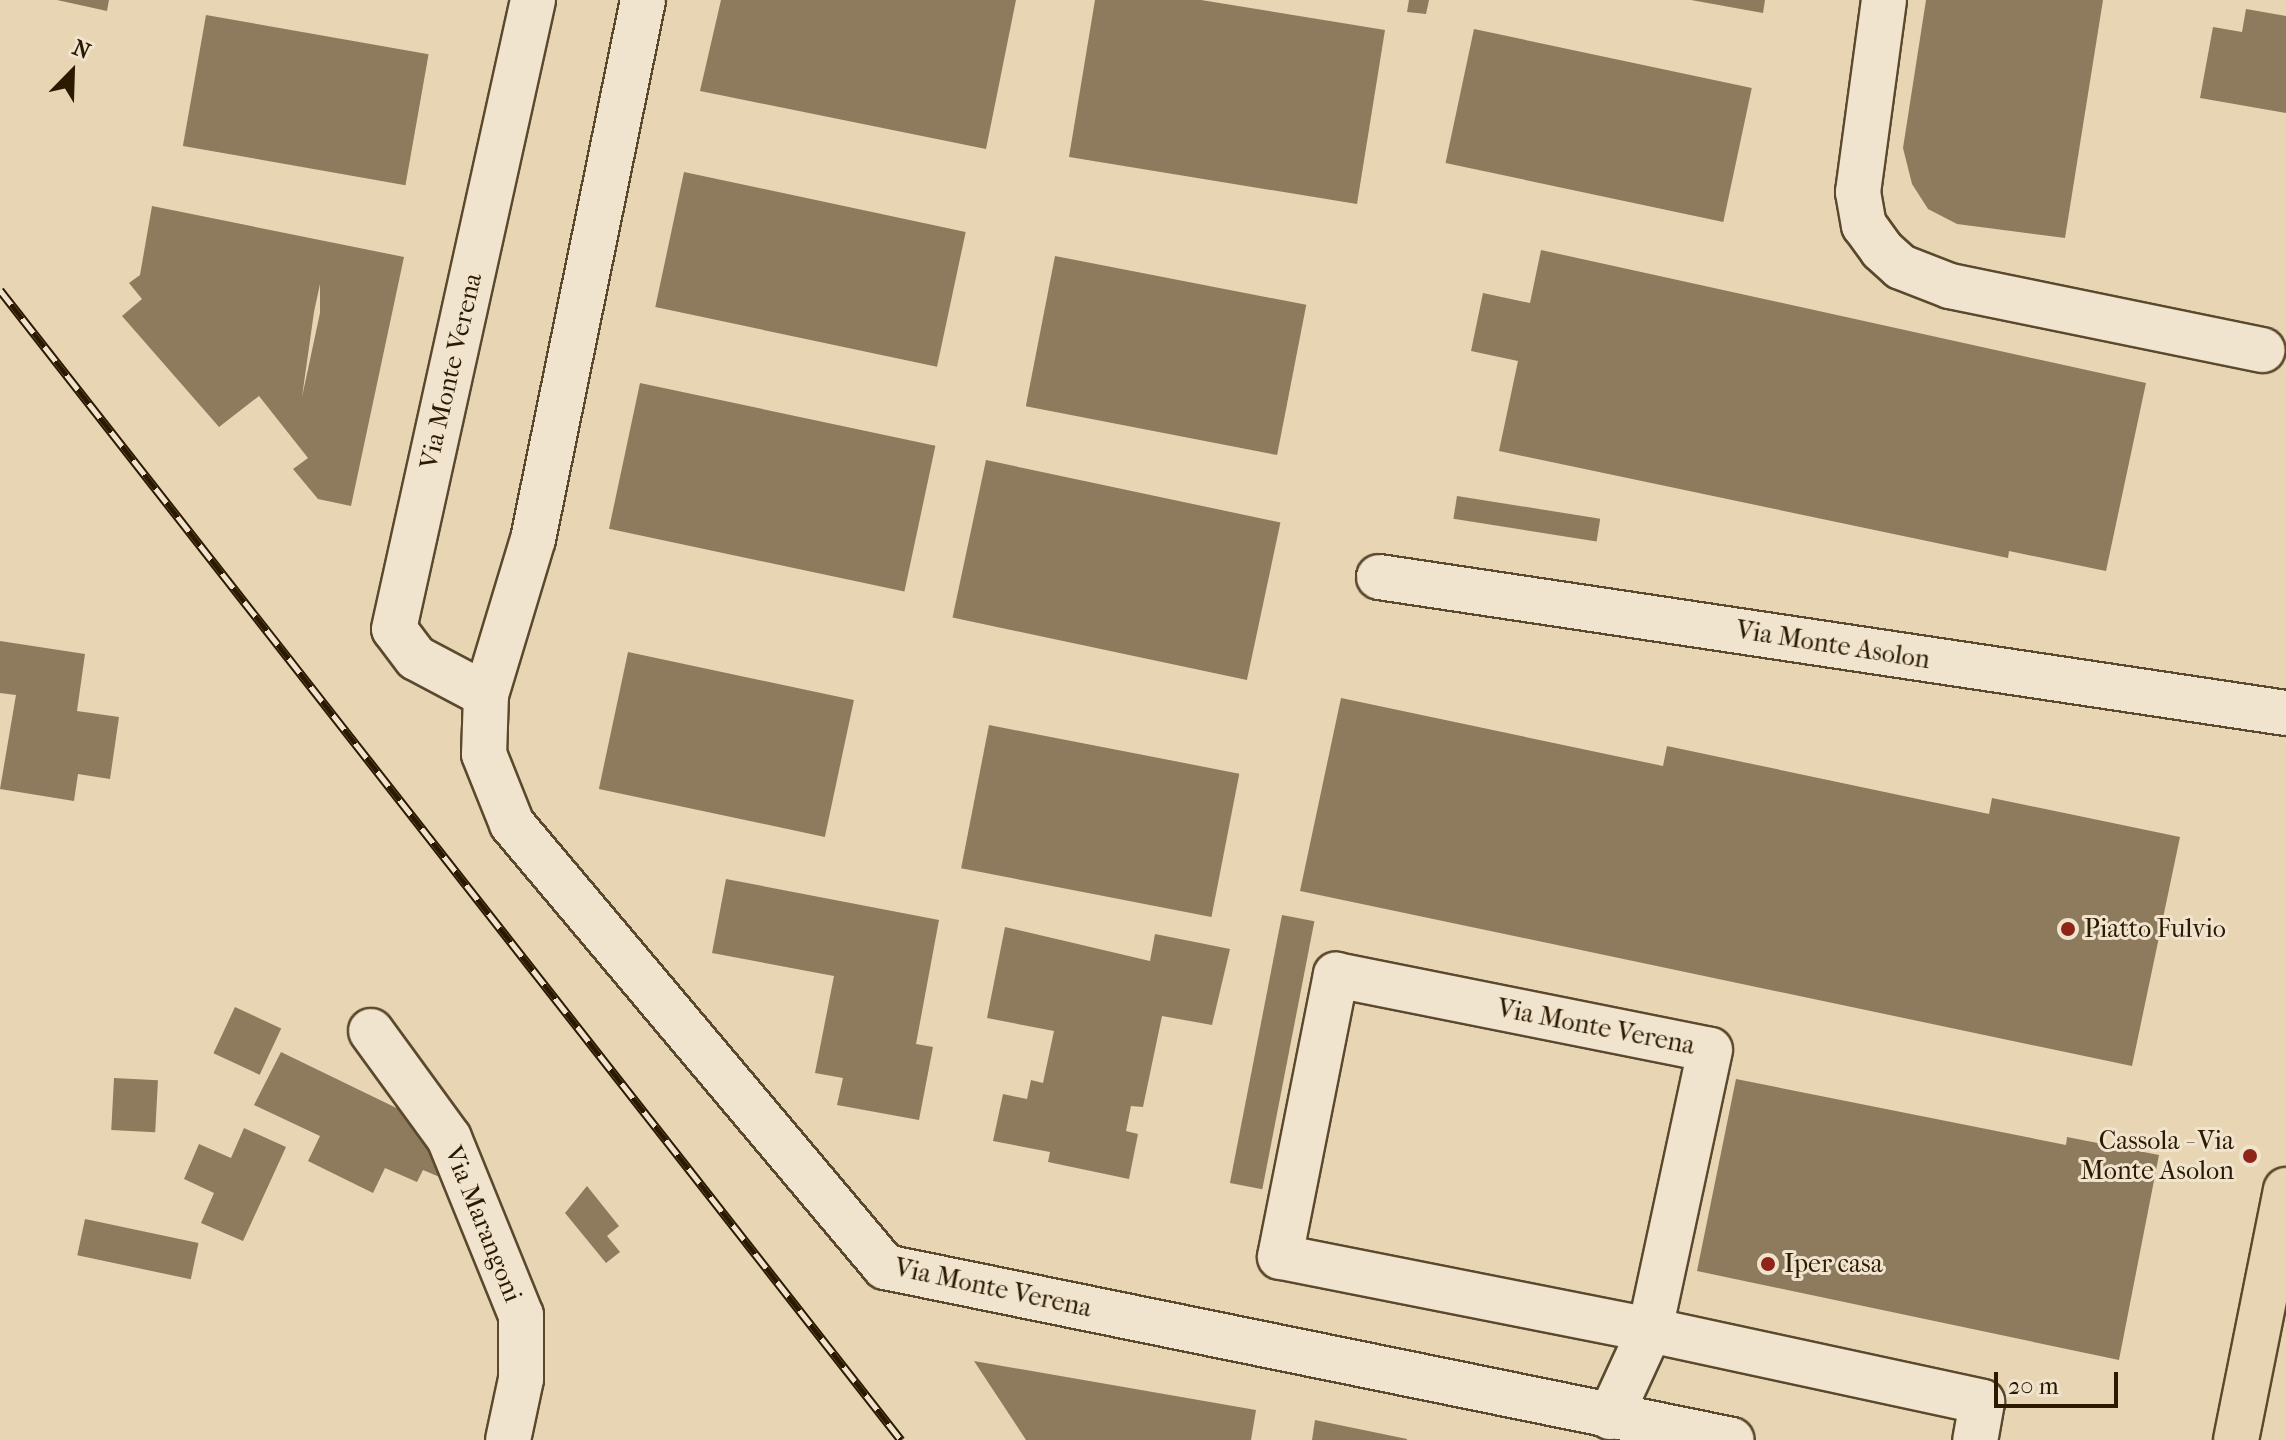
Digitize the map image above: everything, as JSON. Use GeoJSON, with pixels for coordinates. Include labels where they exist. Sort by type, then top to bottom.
{"type":"FeatureCollection","features":[{"type":"Feature","properties":{"kind":"main road"},"geometry":{"type":"LineString","coordinates":[[2236,1440],[2272,1328],[2286,1190]]}},
{"type":"Feature","properties":{"kind":"street","name":"Via Monte Verena"},"geometry":{"type":"LineString","coordinates":[[486,695],[416,658],[394,629],[533,0]]}},
{"type":"Feature","properties":{"kind":"street","name":"Via Monte Verena"},"geometry":{"type":"LineString","coordinates":[[643,0],[533,539],[486,695],[484,754],[512,824],[885,1267],[1732,1440]]}},
{"type":"Feature","properties":{"kind":"street"},"geometry":{"type":"LineString","coordinates":[[1884,0],[1858,192],[1864,225],[1882,250],[1901,267],[1950,286],[2263,350]]}},
{"type":"Feature","properties":{"kind":"street","name":"Via Monte Asolon"},"geometry":{"type":"LineString","coordinates":[[1379,577],[2286,713]]}},
{"type":"Feature","properties":{"kind":"street","name":"Via Monte Verena"},"geometry":{"type":"LineString","coordinates":[[1610,1417],[1650,1330],[1710,1050],[1336,975],[1280,1257],[1650,1330],[1982,1402],[1975,1440]]}},
{"type":"Feature","properties":{"kind":"street","name":"Via Marangoni"},"geometry":{"type":"LineString","coordinates":[[371,1031],[449,1138],[521,1315],[521,1379],[508,1440]]}},
{"type":"Feature","properties":{"kind":"building"},"geometry":{"type":"Polygon","coordinates":[[[57,0],[109,0],[107,11],[57,0]]]}},
{"type":"Feature","properties":{"kind":"building"},"geometry":{"type":"Polygon","coordinates":[[[721,0],[1016,0],[986,149],[700,91],[721,0]]]}},
{"type":"Feature","properties":{"kind":"building"},"geometry":{"type":"Polygon","coordinates":[[[1095,0],[1201,0],[1385,30],[1357,204],[1069,157],[1095,0]]]}},
{"type":"Feature","properties":{"kind":"building"},"geometry":{"type":"Polygon","coordinates":[[[1409,0],[1429,0],[1426,14],[1407,12],[1409,0]]]}},
{"type":"Feature","properties":{"kind":"building"},"geometry":{"type":"Polygon","coordinates":[[[1691,0],[1765,0],[1763,13],[1691,0]]]}},
{"type":"Feature","properties":{"kind":"building"},"geometry":{"type":"Polygon","coordinates":[[[1926,0],[2103,0],[2065,238],[1957,224],[1928,209],[1912,184],[1903,148],[1926,0]]]}},
{"type":"Feature","properties":{"kind":"building"},"geometry":{"type":"Polygon","coordinates":[[[2246,9],[2286,16],[2286,113],[2200,98],[2213,27],[2242,32],[2246,9]]]}},
{"type":"Feature","properties":{"kind":"building"},"geometry":{"type":"Polygon","coordinates":[[[206,15],[429,54],[405,185],[183,146],[206,15]]]}},
{"type":"Feature","properties":{"kind":"building"},"geometry":{"type":"Polygon","coordinates":[[[1474,29],[1752,88],[1723,222],[1446,163],[1474,29]]]}},
{"type":"Feature","properties":{"kind":"building"},"geometry":{"type":"Polygon","coordinates":[[[684,172],[966,232],[937,367],[655,307],[684,172]]]}},
{"type":"Feature","properties":{"kind":"building"},"geometry":{"type":"Polygon","coordinates":[[[152,206],[404,257],[351,506],[318,499],[293,469],[308,458],[259,396],[219,427],[122,316],[142,299],[129,283],[140,275],[152,206]],[[320,284],[302,397],[320,313],[320,284]]]}},
{"type":"Feature","properties":{"kind":"building"},"geometry":{"type":"Polygon","coordinates":[[[1541,250],[2146,383],[2106,571],[2009,551],[2008,558],[1499,451],[1518,361],[1471,351],[1483,293],[1530,303],[1541,250]]]}},
{"type":"Feature","properties":{"kind":"building"},"geometry":{"type":"Polygon","coordinates":[[[1055,256],[1306,305],[1277,455],[1026,406],[1055,256]]]}},
{"type":"Feature","properties":{"kind":"building"},"geometry":{"type":"Polygon","coordinates":[[[640,383],[935,446],[904,592],[609,529],[640,383]]]}},
{"type":"Feature","properties":{"kind":"building"},"geometry":{"type":"Polygon","coordinates":[[[986,460],[1280,523],[1247,680],[953,617],[986,460]]]}},
{"type":"Feature","properties":{"kind":"building"},"geometry":{"type":"Polygon","coordinates":[[[1457,496],[1600,519],[1597,541],[1453,519],[1457,496]]]}},
{"type":"Feature","properties":{"kind":"building"},"geometry":{"type":"Polygon","coordinates":[[[0,641],[85,654],[77,711],[119,717],[110,779],[78,774],[74,801],[0,789],[16,695],[0,693],[0,641]]]}},
{"type":"Feature","properties":{"kind":"building"},"geometry":{"type":"Polygon","coordinates":[[[628,652],[854,700],[825,837],[599,789],[628,652]]]}},
{"type":"Feature","properties":{"kind":"building"},"geometry":{"type":"Polygon","coordinates":[[[1341,698],[1663,766],[1667,746],[1989,814],[1992,798],[2180,837],[2132,1066],[1300,891],[1341,698]]]}},
{"type":"Feature","properties":{"kind":"building"},"geometry":{"type":"Polygon","coordinates":[[[989,725],[1239,774],[1211,917],[961,868],[989,725]]]}},
{"type":"Feature","properties":{"kind":"building"},"geometry":{"type":"Polygon","coordinates":[[[726,879],[939,920],[916,1044],[933,1047],[919,1120],[837,1105],[843,1078],[815,1073],[834,976],[712,953],[726,879]]]}},
{"type":"Feature","properties":{"kind":"building"},"geometry":{"type":"Polygon","coordinates":[[[1282,915],[1314,921],[1262,1189],[1230,1183],[1282,915]]]}},
{"type":"Feature","properties":{"kind":"building"},"geometry":{"type":"Polygon","coordinates":[[[1005,927],[1150,961],[1155,934],[1230,949],[1212,1025],[1162,1016],[1143,1107],[1131,1106],[1126,1131],[1138,1134],[1129,1179],[1048,1162],[1050,1152],[993,1141],[1003,1094],[1027,1099],[1031,1080],[1043,1083],[1054,1031],[987,1018],[1005,927]]]}},
{"type":"Feature","properties":{"kind":"building"},"geometry":{"type":"Polygon","coordinates":[[[235,1007],[281,1029],[260,1075],[213,1053],[235,1007]]]}},
{"type":"Feature","properties":{"kind":"building"},"geometry":{"type":"Polygon","coordinates":[[[281,1052],[413,1116],[456,1184],[423,1170],[417,1182],[385,1168],[373,1193],[308,1161],[320,1136],[254,1105],[281,1052]]]}},
{"type":"Feature","properties":{"kind":"building"},"geometry":{"type":"Polygon","coordinates":[[[114,1078],[158,1080],[155,1132],[111,1130],[114,1078]]]}},
{"type":"Feature","properties":{"kind":"building"},"geometry":{"type":"Polygon","coordinates":[[[1736,1079],[2066,1145],[2067,1137],[2159,1155],[2119,1360],[1697,1271],[1736,1079]]]}},
{"type":"Feature","properties":{"kind":"building"},"geometry":{"type":"Polygon","coordinates":[[[244,1128],[286,1147],[243,1241],[201,1223],[214,1193],[184,1179],[199,1144],[231,1158],[244,1128]]]}},
{"type":"Feature","properties":{"kind":"building"},"geometry":{"type":"Polygon","coordinates":[[[587,1186],[619,1226],[607,1236],[620,1252],[606,1263],[565,1213],[587,1186]]]}},
{"type":"Feature","properties":{"kind":"building"},"geometry":{"type":"Polygon","coordinates":[[[85,1219],[198,1243],[191,1279],[77,1255],[85,1219]]]}},
{"type":"Feature","properties":{"kind":"building"},"geometry":{"type":"Polygon","coordinates":[[[974,1361],[1256,1410],[1251,1440],[1026,1440],[974,1361]]]}},
{"type":"Feature","properties":{"kind":"building"},"geometry":{"type":"Polygon","coordinates":[[[1315,1420],[1407,1439],[1407,1440],[1312,1440],[1315,1420]]]}},
{"type":"Feature","properties":{"kind":"railway"},"geometry":{"type":"LineString","coordinates":[[0,290],[901,1440]]}},
{"type":"Feature","properties":{"kind":"place","name":"Piatto Fulvio"},"geometry":{"type":"Point","coordinates":[2068,929]}},
{"type":"Feature","properties":{"kind":"place","name":"Cassola - Via Monte Asolon"},"geometry":{"type":"Point","coordinates":[2250,1156]}},
{"type":"Feature","properties":{"kind":"place","name":"Iper casa"},"geometry":{"type":"Point","coordinates":[1768,1264]}}]}
